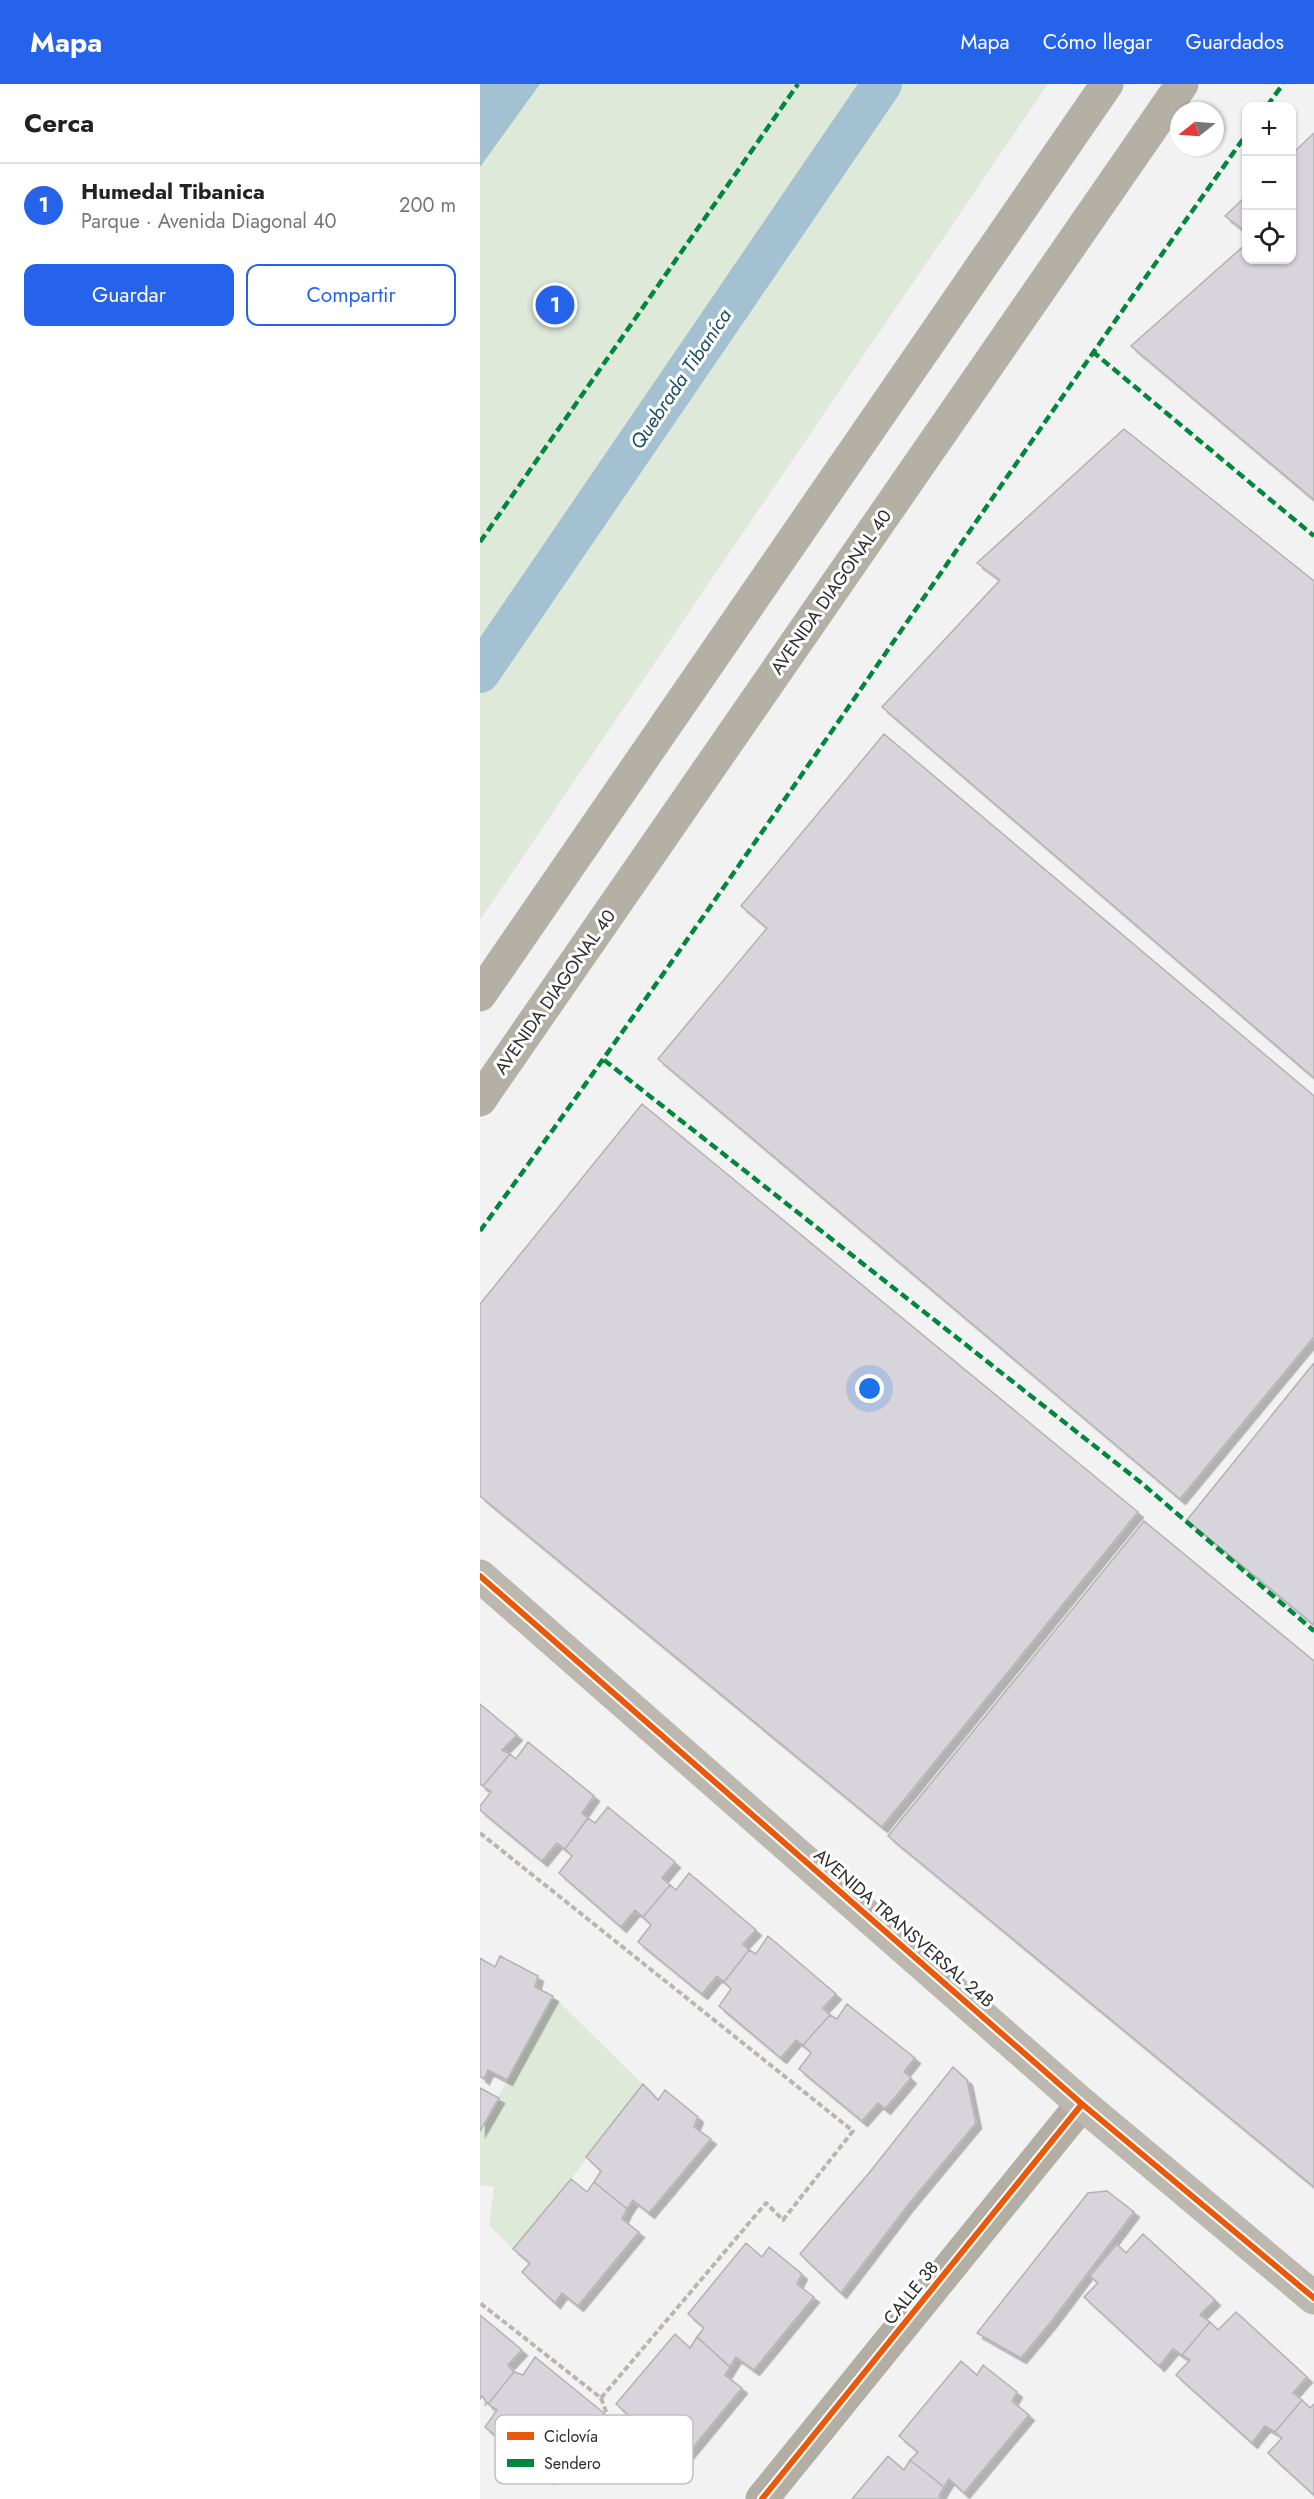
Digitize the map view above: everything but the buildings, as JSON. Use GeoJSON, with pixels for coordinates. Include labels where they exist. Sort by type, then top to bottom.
{"type":"FeatureCollection","features":[{"type":"Feature","properties":{"kind":"main road"},"geometry":{"type":"LineString","coordinates":[[480,995],[1107,84]]}},
{"type":"Feature","properties":{"kind":"main road","name":"AVENIDA DIAGONAL 40"},"geometry":{"type":"LineString","coordinates":[[480,1100],[1182,84]]}},
{"type":"Feature","properties":{"kind":"street","name":"AVENIDA TRANSVERSAL 24B"},"geometry":{"type":"LineString","coordinates":[[480,1576],[1082,2104],[1314,2298]]}},
{"type":"Feature","properties":{"kind":"street","name":"CALLE 38"},"geometry":{"type":"LineString","coordinates":[[762,2499],[1082,2104]]}},
{"type":"Feature","properties":{"kind":"path"},"geometry":{"type":"LineString","coordinates":[[480,1833],[853,2131],[783,2220],[766,2203],[601,2398]]}},
{"type":"Feature","properties":{"kind":"path"},"geometry":{"type":"LineString","coordinates":[[480,2303],[601,2398],[607,2415]]}},
{"type":"Feature","properties":{"kind":"green space"},"geometry":{"type":"Polygon","coordinates":[[[480,84],[1048,84],[480,920],[480,84]]]}},
{"type":"Feature","properties":{"kind":"green space"},"geometry":{"type":"Polygon","coordinates":[[[553,1996],[643,2084],[571,2179],[513,2249],[489,2225],[494,2187],[480,2185],[480,2131],[553,1996]]]}},
{"type":"Feature","properties":{"kind":"water"},"geometry":{"type":"Polygon","coordinates":[[[480,84],[540,84],[480,167],[480,84]]]}},
{"type":"Feature","properties":{"kind":"waterway","name":"Quebrada Tibaníca"},"geometry":{"type":"LineString","coordinates":[[480,673],[882,84]]}},
{"type":"Feature","properties":{"kind":"marked path"},"geometry":{"type":"LineString","coordinates":[[480,542],[798,84]]}},
{"type":"Feature","properties":{"kind":"marked path"},"geometry":{"type":"LineString","coordinates":[[1270,102],[1283,84]]}},
{"type":"Feature","properties":{"kind":"marked path"},"geometry":{"type":"LineString","coordinates":[[480,1231],[674,958],[1242,141]]}},
{"type":"Feature","properties":{"kind":"marked path"},"geometry":{"type":"LineString","coordinates":[[1092,351],[1314,536]]}},
{"type":"Feature","properties":{"kind":"marked path"},"geometry":{"type":"LineString","coordinates":[[604,1060],[1139,1481],[1314,1631]]}},
{"type":"Feature","properties":{"kind":"cycle path"},"geometry":{"type":"LineString","coordinates":[[480,1576],[1082,2104],[1314,2298]]}},
{"type":"Feature","properties":{"kind":"cycle path"},"geometry":{"type":"LineString","coordinates":[[762,2499],[1082,2104]]}},
{"type":"Feature","properties":{"kind":"place","name":"Humedal Tibanica"},"geometry":{"type":"Point","coordinates":[555,305]}}]}
